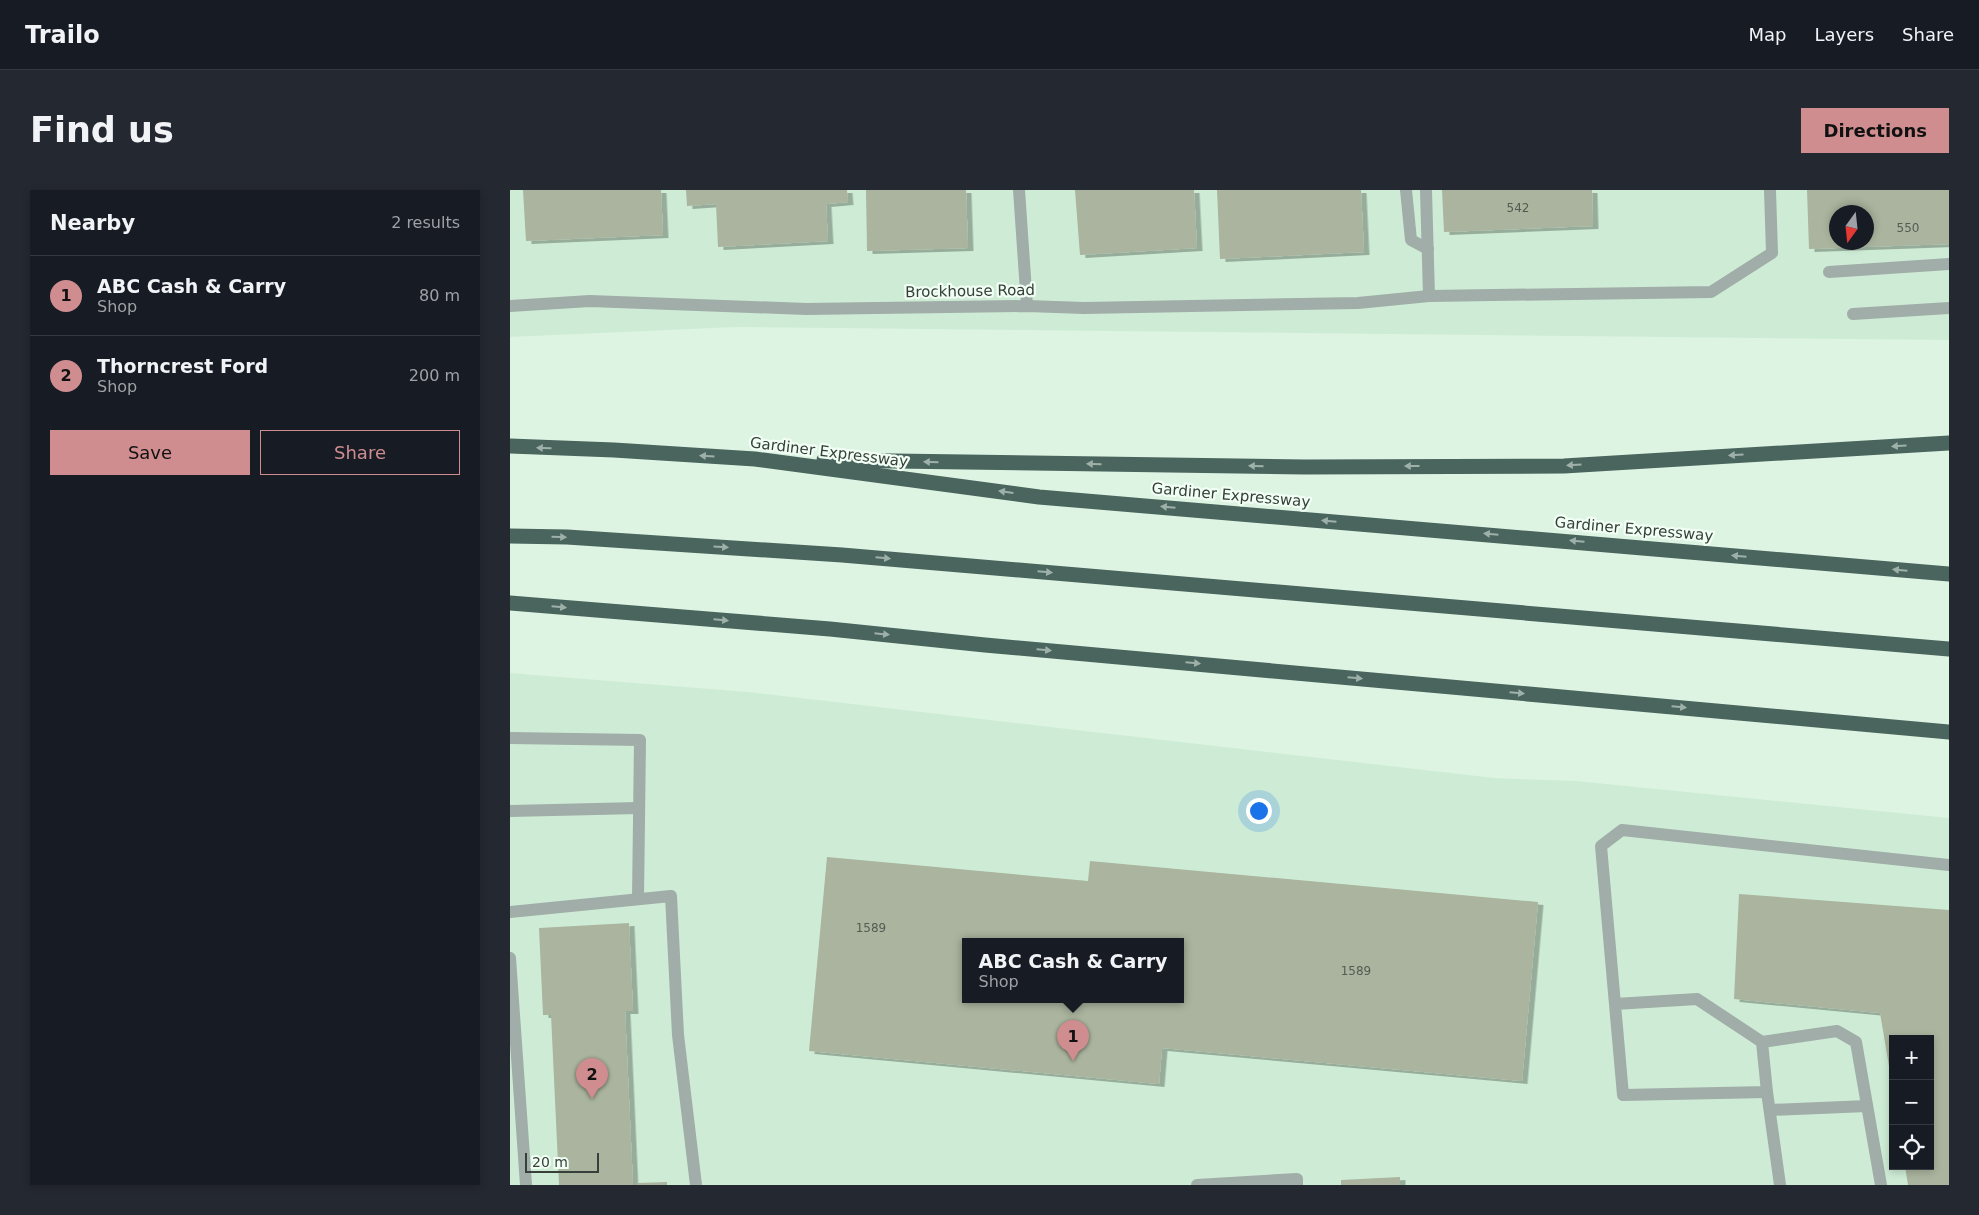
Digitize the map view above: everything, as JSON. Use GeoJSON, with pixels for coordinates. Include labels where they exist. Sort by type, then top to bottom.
{"type":"FeatureCollection","features":[{"type":"Feature","properties":{"kind":"highway"},"geometry":{"type":"LineString","coordinates":[[755,459],[1305,467],[1564,466],[1948,442]]}},
{"type":"Feature","properties":{"kind":"highway","name":"Gardiner Expressway"},"geometry":{"type":"LineString","coordinates":[[510,446],[614,450],[755,459],[1039,497],[1949,574]]}},
{"type":"Feature","properties":{"kind":"highway"},"geometry":{"type":"LineString","coordinates":[[510,536],[567,537],[842,555],[1949,649]]}},
{"type":"Feature","properties":{"kind":"highway"},"geometry":{"type":"LineString","coordinates":[[510,603],[821,628],[994,646],[1949,732]]}},
{"type":"Feature","properties":{"kind":"street"},"geometry":{"type":"LineString","coordinates":[[1019,190],[1027,306]]}},
{"type":"Feature","properties":{"kind":"street"},"geometry":{"type":"LineString","coordinates":[[1406,190],[1411,240],[1428,249]]}},
{"type":"Feature","properties":{"kind":"street"},"geometry":{"type":"LineString","coordinates":[[1426,190],[1430,296]]}},
{"type":"Feature","properties":{"kind":"street","name":"Brockhouse Road"},"geometry":{"type":"LineString","coordinates":[[510,306],[590,302],[806,309],[1027,306],[1084,308],[1329,303],[1430,296],[1711,292],[1772,254],[1770,190]]}},
{"type":"Feature","properties":{"kind":"street"},"geometry":{"type":"LineString","coordinates":[[1830,272],[1949,264]]}},
{"type":"Feature","properties":{"kind":"street"},"geometry":{"type":"LineString","coordinates":[[1853,314],[1949,308]]}},
{"type":"Feature","properties":{"kind":"street"},"geometry":{"type":"LineString","coordinates":[[510,738],[640,740],[638,899]]}},
{"type":"Feature","properties":{"kind":"street"},"geometry":{"type":"LineString","coordinates":[[510,811],[639,808]]}},
{"type":"Feature","properties":{"kind":"street"},"geometry":{"type":"LineString","coordinates":[[1768,1092],[1623,1095],[1602,846],[1622,830],[1949,865]]}},
{"type":"Feature","properties":{"kind":"street"},"geometry":{"type":"LineString","coordinates":[[510,912],[671,896],[678,1035],[696,1185]]}},
{"type":"Feature","properties":{"kind":"street"},"geometry":{"type":"LineString","coordinates":[[510,958],[526,1185]]}},
{"type":"Feature","properties":{"kind":"street"},"geometry":{"type":"LineString","coordinates":[[1615,1004],[1697,1000],[1762,1042],[1837,1031],[1856,1042],[1881,1185]]}},
{"type":"Feature","properties":{"kind":"street"},"geometry":{"type":"LineString","coordinates":[[1762,1042],[1780,1185]]}},
{"type":"Feature","properties":{"kind":"street"},"geometry":{"type":"LineString","coordinates":[[1770,1110],[1867,1106]]}},
{"type":"Feature","properties":{"kind":"street"},"geometry":{"type":"LineString","coordinates":[[1197,1185],[1297,1179],[1297,1185]]}},
{"type":"Feature","properties":{"kind":"shaded area"},"geometry":{"type":"Polygon","coordinates":[[[510,190],[1949,190],[1949,340],[736,327],[510,337],[510,190]]]}},
{"type":"Feature","properties":{"kind":"shaded area"},"geometry":{"type":"Polygon","coordinates":[[[510,673],[748,692],[1494,778],[1576,781],[1949,818],[1949,1185],[510,1185],[510,673]]]}},
{"type":"Feature","properties":{"kind":"building"},"geometry":{"type":"Polygon","coordinates":[[[523,190],[661,190],[663,235],[526,241],[523,190]]]}},
{"type":"Feature","properties":{"kind":"building"},"geometry":{"type":"Polygon","coordinates":[[[686,190],[847,190],[848,202],[826,204],[828,241],[718,247],[716,204],[687,206],[686,190]]]}},
{"type":"Feature","properties":{"kind":"building"},"geometry":{"type":"Polygon","coordinates":[[[866,190],[966,190],[968,248],[867,251],[866,190]]]}},
{"type":"Feature","properties":{"kind":"building"},"geometry":{"type":"Polygon","coordinates":[[[1075,190],[1194,190],[1197,248],[1080,255],[1075,190]]]}},
{"type":"Feature","properties":{"kind":"building"},"geometry":{"type":"Polygon","coordinates":[[[1217,190],[1361,190],[1364,252],[1220,259],[1217,190]]]}},
{"type":"Feature","properties":{"kind":"building"},"geometry":{"type":"Polygon","coordinates":[[[1442,190],[1592,190],[1593,226],[1444,232],[1442,190]]]}},
{"type":"Feature","properties":{"kind":"building"},"geometry":{"type":"Polygon","coordinates":[[[1807,190],[1949,190],[1949,244],[1874,247],[1874,205],[1829,205],[1829,248],[1809,249],[1807,190]]]}},
{"type":"Feature","properties":{"kind":"building"},"geometry":{"type":"Polygon","coordinates":[[[827,857],[1088,881],[1090,861],[1538,902],[1522,1081],[1162,1048],[1159,1084],[809,1051],[827,857]]]}},
{"type":"Feature","properties":{"kind":"building"},"geometry":{"type":"Polygon","coordinates":[[[1739,894],[1949,910],[1949,1185],[1908,1185],[1906,1170],[1934,1170],[1934,1035],[1889,1035],[1889,1066],[1880,1013],[1734,999],[1739,894]]]}},
{"type":"Feature","properties":{"kind":"building"},"geometry":{"type":"Polygon","coordinates":[[[629,923],[633,1011],[625,1011],[633,1185],[559,1185],[551,1015],[543,1015],[539,928],[629,923]]]}},
{"type":"Feature","properties":{"kind":"building"},"geometry":{"type":"Polygon","coordinates":[[[1400,1177],[1400,1185],[1341,1185],[1341,1180],[1400,1177]]]}},
{"type":"Feature","properties":{"kind":"building"},"geometry":{"type":"Polygon","coordinates":[[[667,1182],[667,1185],[637,1185],[637,1183],[667,1182]]]}},
{"type":"Feature","properties":{"kind":"place","name":"ABC Cash & Carry"},"geometry":{"type":"Point","coordinates":[1073,1061]}},
{"type":"Feature","properties":{"kind":"place","name":"Thorncrest Ford"},"geometry":{"type":"Point","coordinates":[592,1099]}}]}
